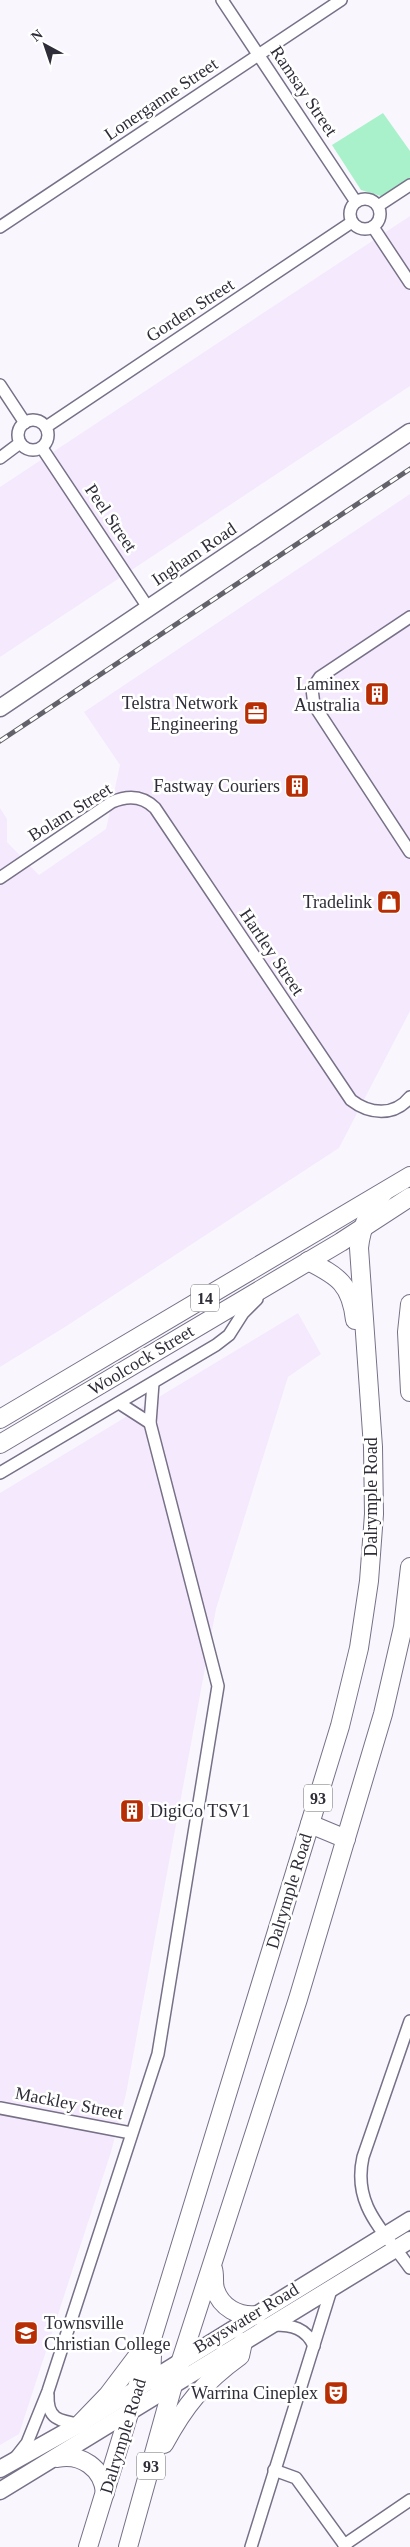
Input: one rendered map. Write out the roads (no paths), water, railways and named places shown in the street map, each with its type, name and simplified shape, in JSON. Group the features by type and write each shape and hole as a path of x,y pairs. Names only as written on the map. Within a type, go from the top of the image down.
{"main road":[{"name":"Ingham Road","path":"0,708 410,420"},
{"name":"Ingham Road","path":"0,696 146,604 410,432"},
{"name":"Woolcock Street","path":"0,1419 410,1176"},
{"path":"384,1192 383,1203 386,1207 403,1202"},
{"name":"Dalrymple Road","path":"88,2547 340,1726 359,1648 369,1581 374,1514 373,1447 369,1410 360,1248 364,1225 376,1201 384,1192"},
{"name":"Woolcock Street","path":"0,1444 308,1261 403,1202"},
{"path":"308,1261 335,1275 351,1300 369,1410"},
{"path":"410,1304 407,1332 410,1392"},
{"name":"Dalrymple Road","path":"128,2547 173,2385 298,1999 383,1714 403,1627 410,1567"},
{"path":"310,1824 346,1839"},
{"name":"Bayswater Road","path":"6,2465 137,2390 410,2220"},
{"name":"Bayswater Road","path":"0,2491 57,2458 243,2342 274,2325 403,2244"},
{"path":"212,2266 216,2290 225,2305 240,2314 257,2315"},
{"path":"156,2329 152,2363 154,2379 163,2387 173,2385"},
{"path":"80,2424 129,2369 156,2329"},
{"path":"150,2471 190,2401 214,2375 240,2356 243,2342"},
{"path":"57,2458 71,2457 88,2462 100,2476 105,2493"}],"street":[{"name":"Ramsay Street","path":"222,0 356,202"},
{"name":"Lonerganne Street","path":"0,227 341,0"},
{"path":"378,206 410,185"},
{"path":"366,199 373,201 378,206 380,218 373,227 366,230 358,228 352,222 352,208 356,202 366,199"},
{"name":"Gorden Street","path":"46,427 352,222"},
{"path":"373,227 410,283"},
{"path":"0,384 25,422"},
{"path":"32,420 40,422 46,427 49,434 47,442 42,448 26,449 20,443 18,436 25,422 32,420"},
{"path":"0,458 20,443"},
{"name":"Peel Street","path":"42,448 146,604"},
{"path":"410,617 320,677 312,690 314,705 410,852"},
{"name":"Bolam Street","path":"0,878 112,802 123,798 135,798"},
{"name":"Hartley Street","path":"135,798 146,801 155,808 351,1100 372,1112 388,1111 398,1107 410,1097"},
{"path":"0,1473 154,1383 230,1335 248,1307 287,1273"},
{"path":"6,2465 27,2443 48,2391 158,2054 218,1686 150,1423 154,1383"},
{"path":"120,1403 150,1423"},
{"path":"410,2023 361,2166 361,2185 365,2204 386,2236 403,2244 410,2268"},
{"name":"Mackley Street","path":"0,2108 131,2133"},
{"path":"251,2547 331,2290"},
{"path":"274,2325 290,2325 300,2329 308,2336 314,2346"},
{"path":"48,2391 47,2406 52,2415 66,2422 80,2424"},
{"path":"274,2470 296,2478 345,2546 410,2500"}],"railway":[{"path":"0,741 410,469"}],"place":[{"name":"Laminex Australia","path":"377,694"},
{"name":"Telstra Network Engineering","path":"256,713"},
{"name":"Fastway Couriers","path":"297,786"},
{"name":"Tradelink","path":"389,902"},
{"name":"DigiCo TSV1","path":"132,1811"},
{"name":"Townsville Christian College","path":"26,2333"},
{"name":"Warrina Cineplex","path":"336,2393"}]}
